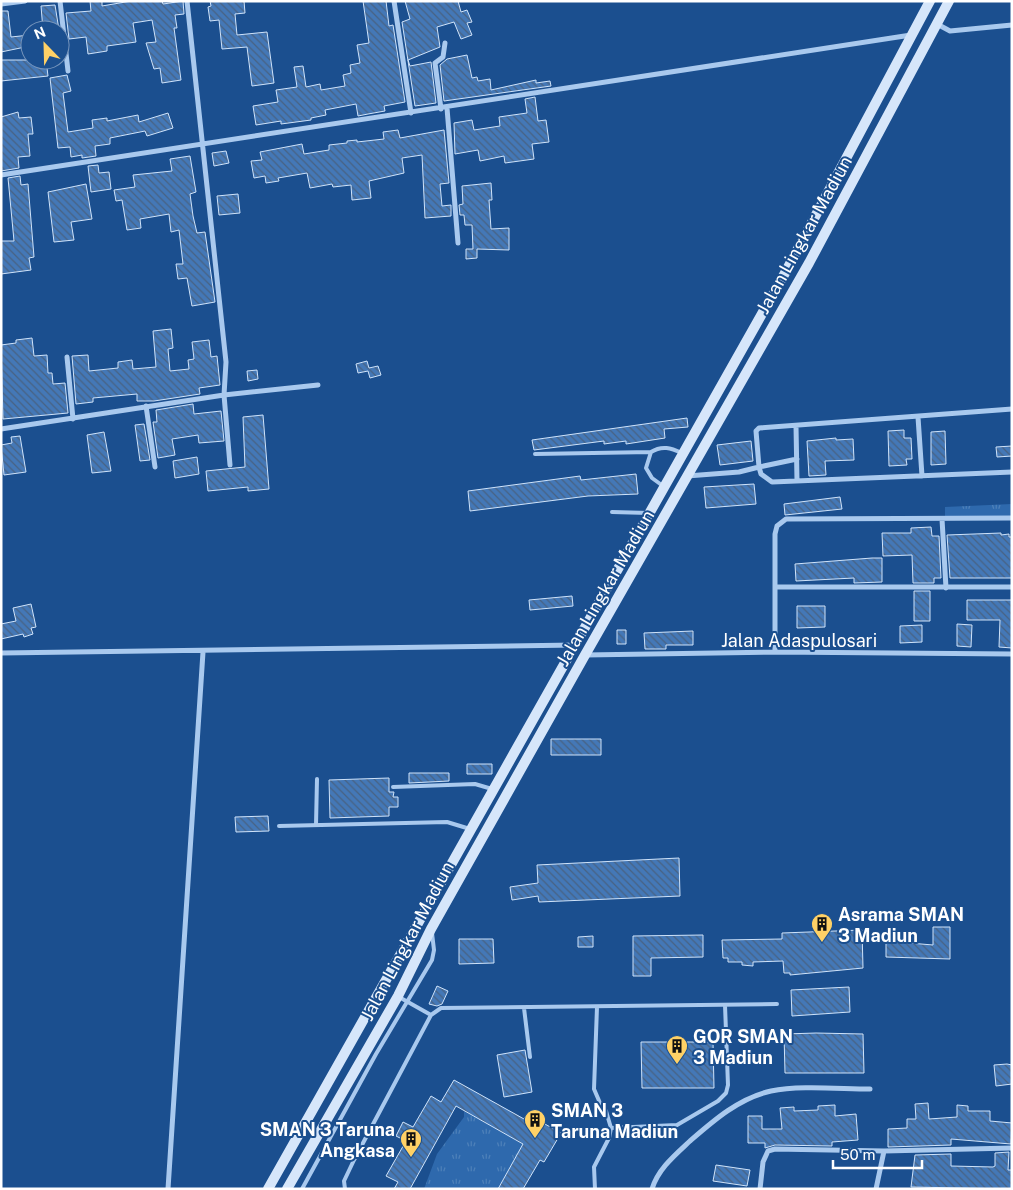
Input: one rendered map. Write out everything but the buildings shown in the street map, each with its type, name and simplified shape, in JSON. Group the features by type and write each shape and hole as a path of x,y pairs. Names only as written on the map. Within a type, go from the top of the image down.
{"main road":[{"name":"Jalan Lingkar Madiun","path":"268,1189 492,789 576,645 815,216 930,1"},
{"name":"Jalan Lingkar Madiun","path":"287,1189 398,996 431,929 831,222 949,1"},
{"path":"815,216 831,222"},
{"path":"327,1085 341,1094"}],"street":[{"path":"1,4 25,1"},
{"path":"60,1 68,71"},
{"path":"186,1 226,362 224,395 230,465"},
{"path":"394,1 411,113"},
{"path":"936,24 950,31 1012,25"},
{"path":"1,175 441,109 912,35"},
{"path":"441,109 435,63 443,57 445,43"},
{"path":"447,108 458,243"},
{"path":"67,357 72,419"},
{"path":"1,429 224,395 318,385"},
{"path":"146,406 155,467"},
{"path":"1012,409 918,418 758,429 759,467 761,474 772,482 1012,472"},
{"path":"918,418 922,476"},
{"path":"796,426 797,481"},
{"path":"687,476 739,472 797,459"},
{"path":"776,652 775,534 777,526 786,519 1012,518"},
{"path":"942,519 946,588"},
{"path":"776,587 1012,587"},
{"path":"1,653 203,652 576,645"},
{"path":"168,1189 203,652"},
{"name":"Jalan Adaspulosari","path":"585,655 776,652 1012,654"},
{"path":"652,1189 663,1168 677,1153 716,1119 753,1097 780,1089 870,1088"},
{"path":"760,1189 762,1162 768,1151 1012,1148"},
{"path":"876,1189 884,1151"}],"lane":[{"path":"535,454 651,452 661,448 669,448 682,453"},
{"path":"651,452 646,468 652,478 663,487"},
{"path":"612,512 649,513"},
{"path":"316,825 317,779"},
{"path":"392,787 475,784 492,789"},
{"path":"279,826 447,822 470,829"},
{"path":"302,1189 432,960 434,950 431,929"},
{"path":"398,996 431,1014"},
{"path":"345,1189 344,1181 354,1160 431,1014 441,1008 777,1004"},
{"path":"611,1128 677,1125 723,1096 728,1085 725,1005"},
{"path":"595,1189 594,1167 610,1138 611,1128 606,1111 600,1103 594,1088 597,1007"},
{"path":"524,1008 530,1057"}],"green space":[{"path":"1012,504 1012,516 945,516 945,507"},
{"path":"464,1111 523,1144 498,1189 424,1189 437,1154 464,1117"}],"place":[{"name":"Asrama SMAN 3 Madiun","path":"822,943"},
{"name":"GOR SMAN 3 Madiun","path":"677,1065"},
{"name":"SMAN 3 Taruna Madiun","path":"535,1139"},
{"name":"SMAN 3 Taruna Angkasa","path":"411,1158"}]}
